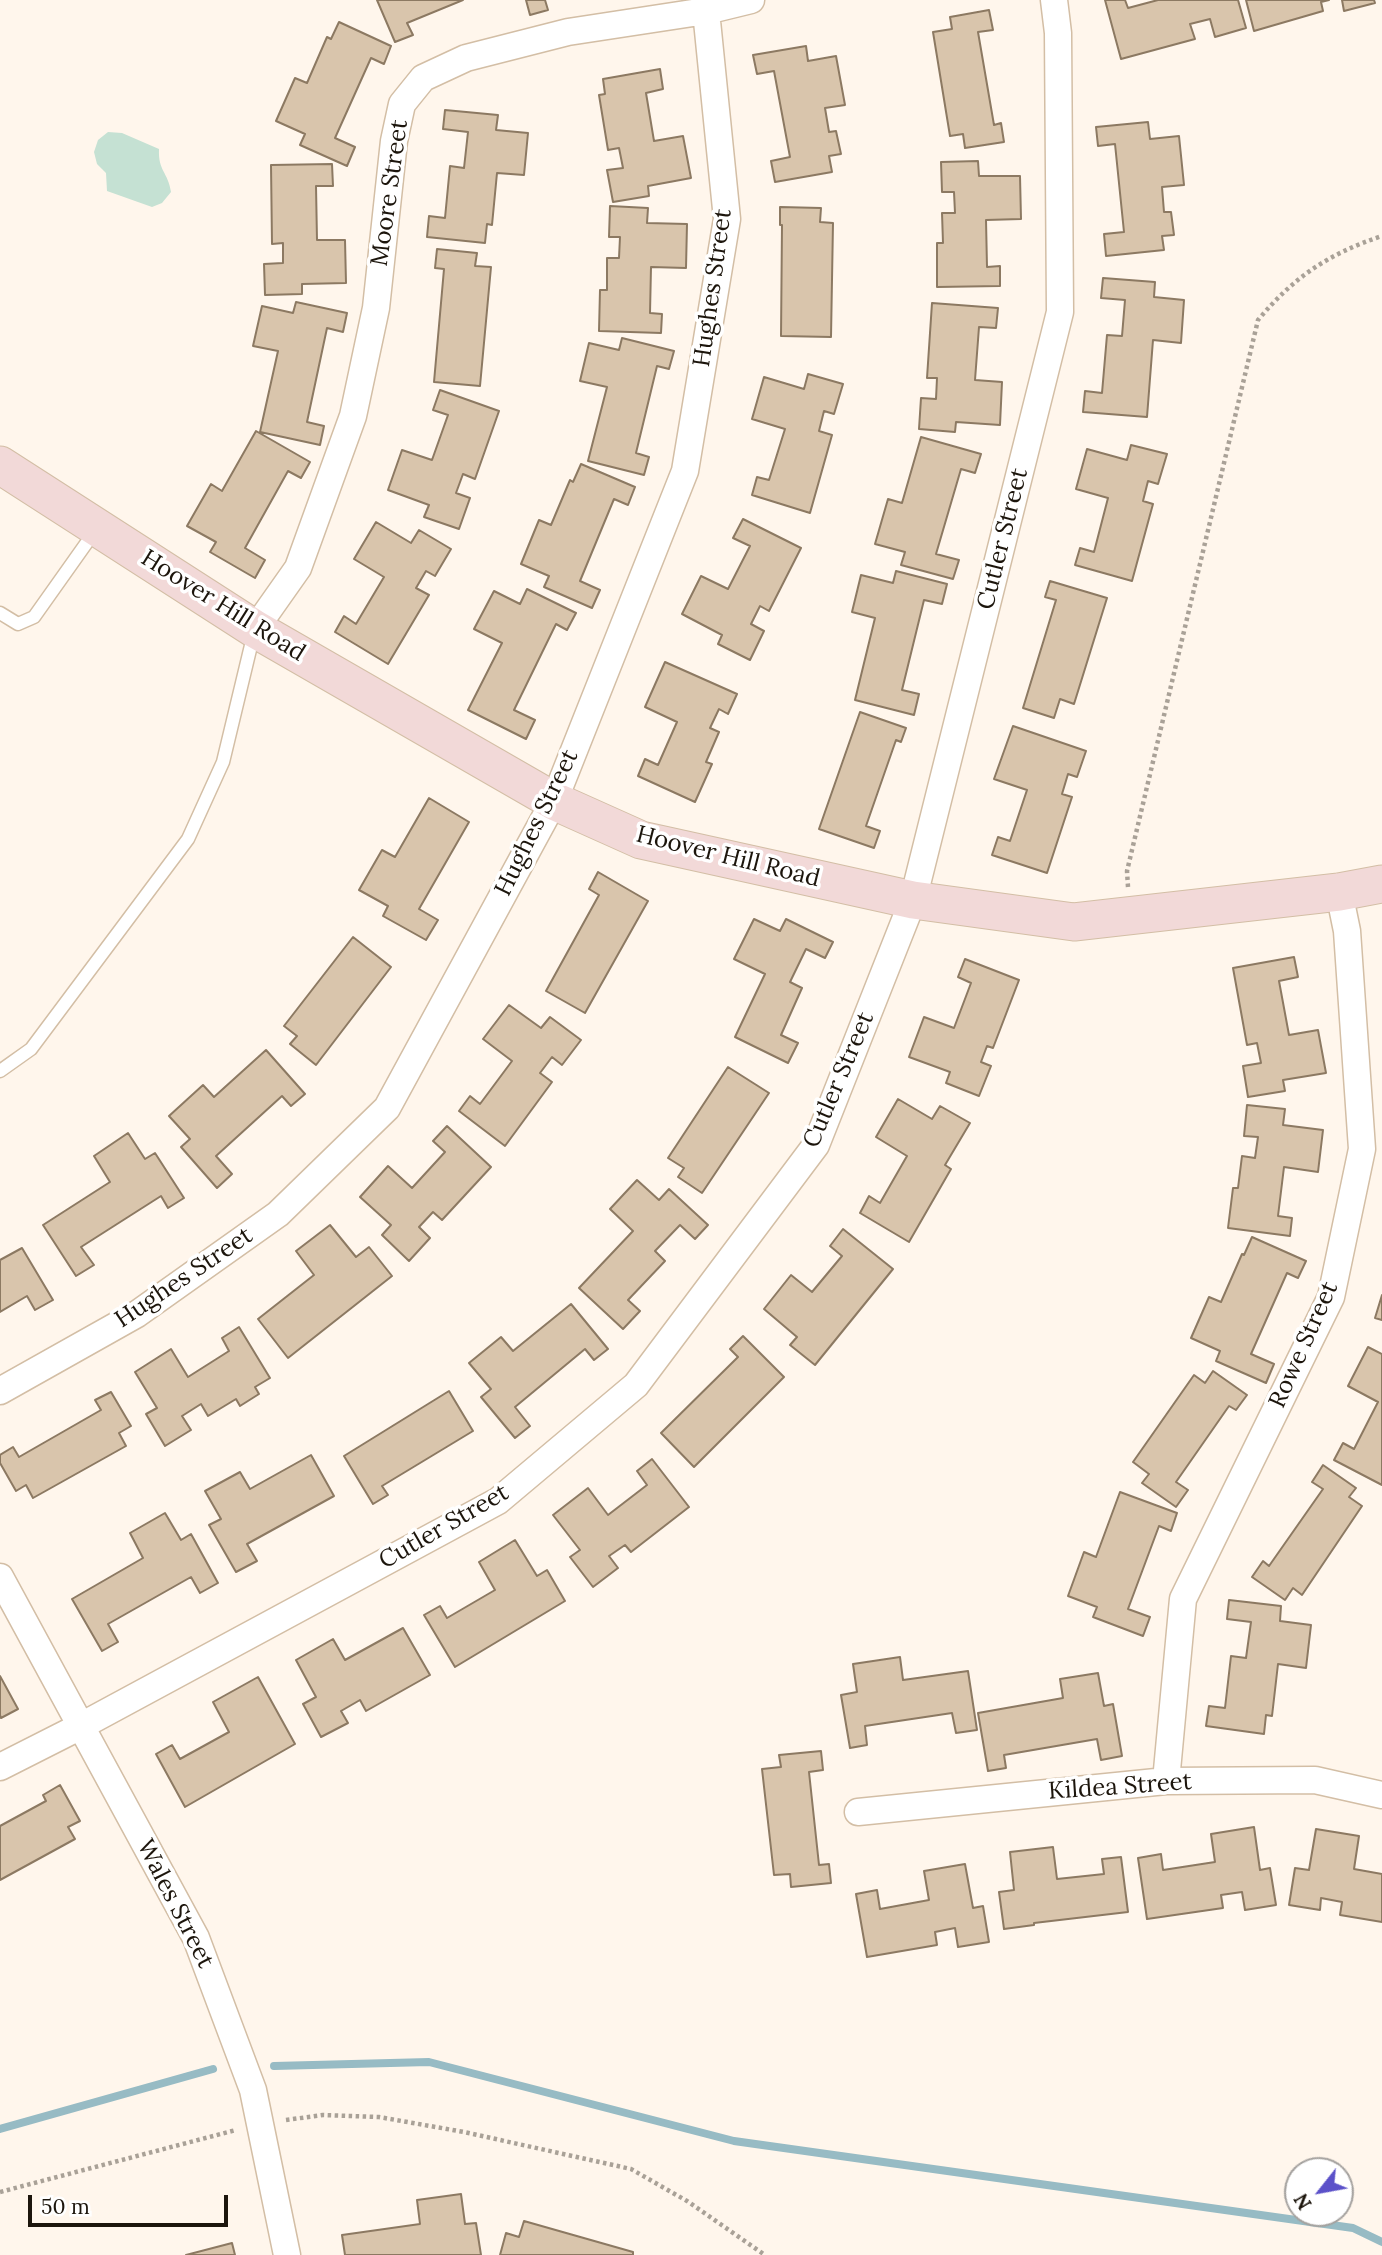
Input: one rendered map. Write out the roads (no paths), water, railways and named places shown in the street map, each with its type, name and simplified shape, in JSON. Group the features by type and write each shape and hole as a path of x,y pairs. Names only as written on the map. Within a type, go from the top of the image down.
{"street":[{"name":"Moore Street","path":"256,629 298,568 353,416 376,308 394,141 402,104 423,78 467,58 568,32 751,0"},
{"name":"Cutler Street","path":"0,1767 498,1501 636,1385 816,1145 913,900 1060,312 1058,33 1054,0"},
{"name":"Hughes Street","path":"0,1391 137,1314 278,1214 387,1108 554,801 685,471 727,219 706,10"},
{"name":"Hoover Hill Road","path":"0,465 256,629 554,801 641,840 913,900 1074,922 1339,892 1382,884"},
{"name":"Rowe Street","path":"1166,1781 1183,1599 1331,1297 1362,1149 1347,931 1339,892"},
{"name":"Wales Street","path":"0,1577 197,1938 253,2090 287,2255"},
{"name":"Kildea Street","path":"858,1812 1166,1781 1315,1780 1382,1795"}],"lane":[{"path":"0,613 18,624 34,617 98,527"},
{"path":"0,1071 31,1049 188,839 223,762 256,629"}],"waterway":[{"path":"274,2066 429,2062 734,2141 1353,2228 1382,2242"},
{"path":"0,2129 213,2069"}]}
